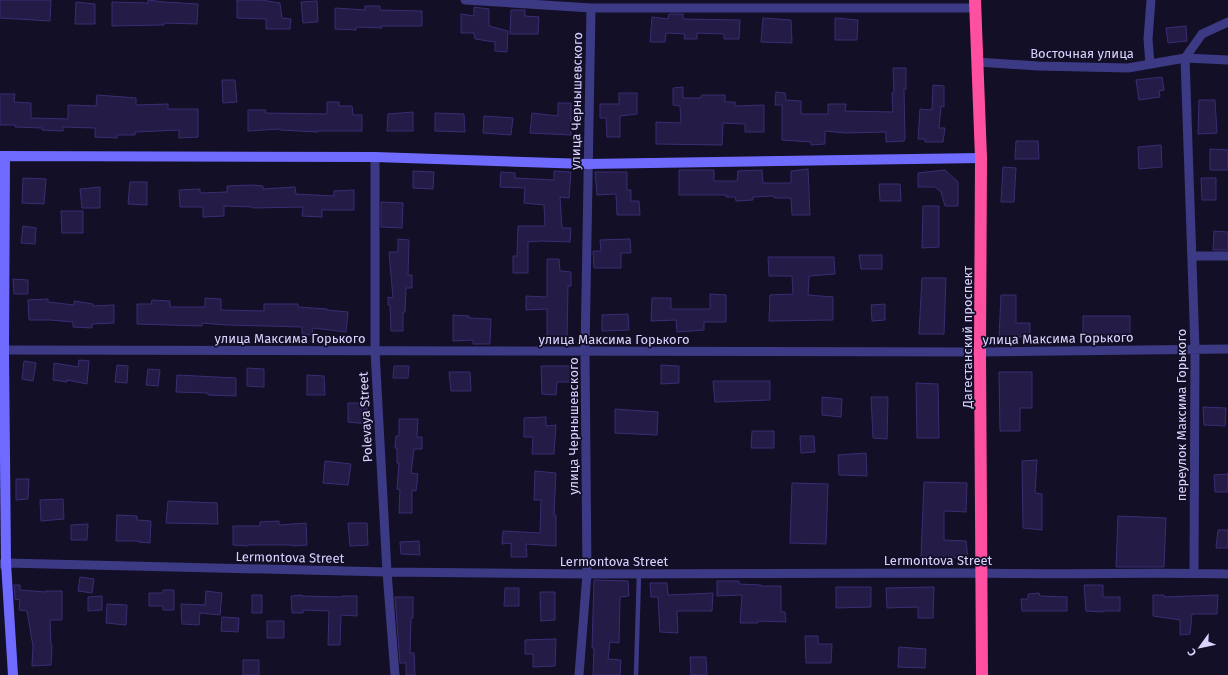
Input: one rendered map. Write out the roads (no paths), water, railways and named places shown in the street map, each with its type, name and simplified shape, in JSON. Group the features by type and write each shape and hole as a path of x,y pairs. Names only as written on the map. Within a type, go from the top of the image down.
{"highway":[{"name":"Дагестанский проспект","path":"975,4 981,158 980,352 982,675"}],"street":[{"path":"465,0 591,8 790,4 975,4"},
{"path":"1150,64 1148,39 1151,0"},
{"name":"улица Чернышевского","path":"579,675 587,574 585,352 591,8"},
{"path":"1185,58 1202,34 1228,22"},
{"name":"Восточная улица","path":"977,62 1038,66 1128,68 1185,58 1228,60"},
{"name":"переулок Максима Горького","path":"1185,58 1195,349 1194,573"},
{"path":"13,675 3,564 3,156 374,157 588,164 981,158"},
{"name":"Polevaya Street","path":"374,157 375,351 387,572 395,675"},
{"path":"1192,256 1228,256"},
{"name":"улица Максима Горького","path":"2,350 980,352 1228,349"},
{"name":"Lermontova Street","path":"3,564 387,572 587,574 1228,574"}],"lane":[{"path":"636,675 639,574"}]}
